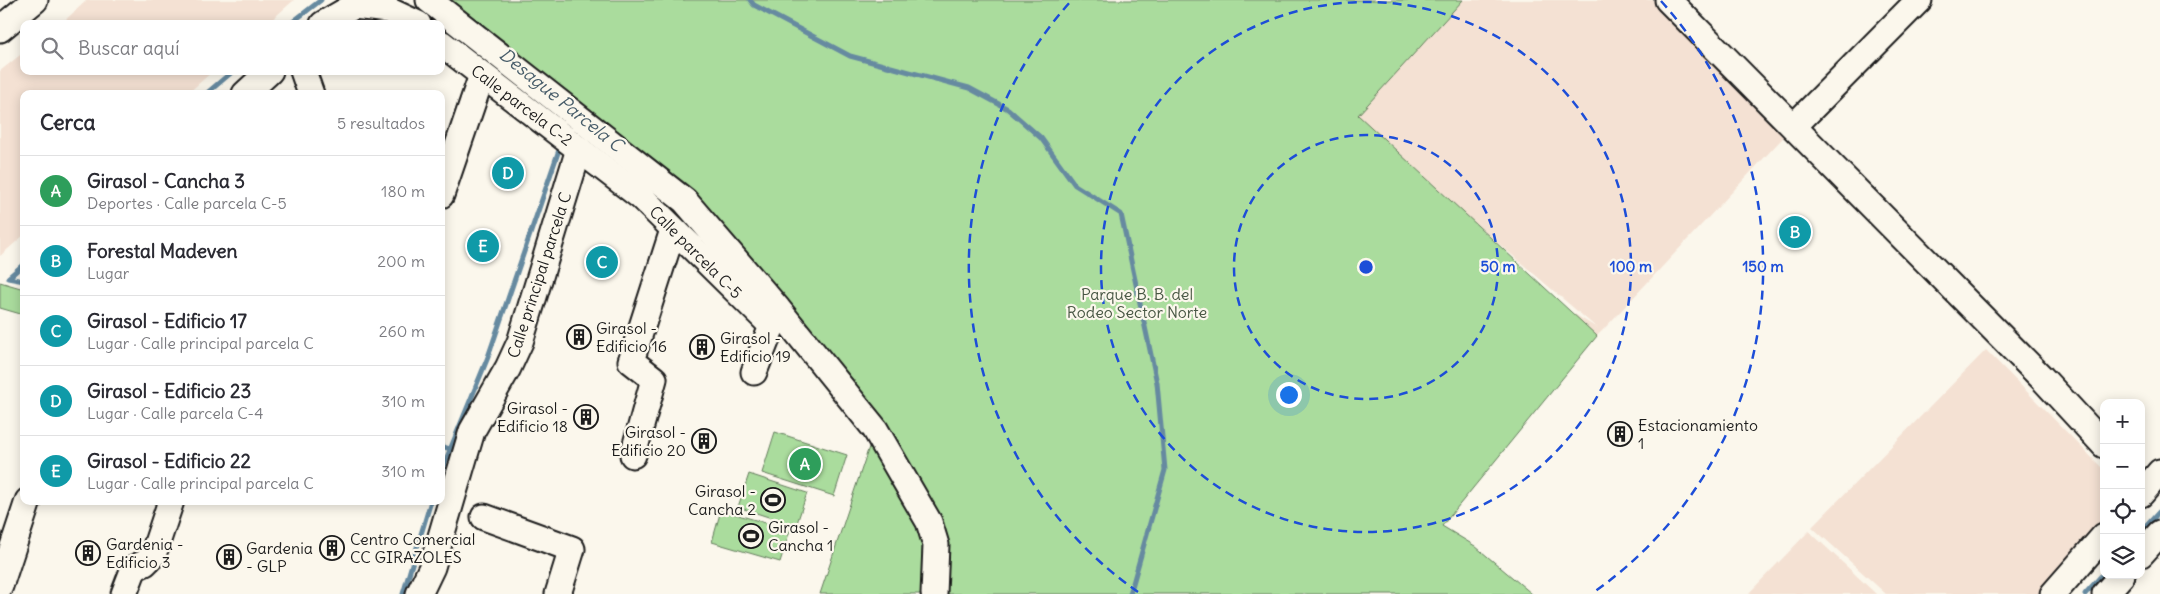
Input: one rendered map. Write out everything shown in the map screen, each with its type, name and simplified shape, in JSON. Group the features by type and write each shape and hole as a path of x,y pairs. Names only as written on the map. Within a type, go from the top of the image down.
{"street":[{"path":"0,29 35,0"},
{"path":"429,0 685,201 778,309 875,429 929,522 936,545 934,594"},
{"path":"1668,0 2042,378 2103,444"},
{"path":"1794,126 1919,0"},
{"path":"330,20 354,6 388,10 409,20"},
{"name":"Calle parcela C-2","path":"445,46 579,149"},
{"path":"249,90 266,75"},
{"path":"304,75 309,90"},
{"path":"445,183 482,75"},
{"name":"Calle parcela C-5","path":"579,149 641,197 772,326 754,372"},
{"name":"Calle principal parcela C","path":"419,594 432,567 472,431 508,368 520,342 579,149"},
{"path":"633,455 654,379 632,361 673,230"},
{"path":"0,586 27,505"},
{"path":"124,594 134,568 145,564 153,555 170,505"},
{"path":"484,517 572,549 558,594"},
{"path":"2145,550 2160,533"},
{"path":"2052,594 2100,540"},
{"path":"2105,594 2118,579"}],"shaded area":[{"path":"87,0 294,0 272,20 65,20"},
{"path":"1063,0 1663,0 1794,126 1602,331 1468,460","holes":["1477,225 1597,328 1563,307"]},
{"path":"20,55 20,75 208,75 192,90 20,90 20,238 0,256 0,71"},
{"path":"1986,350 2100,466 2100,525 2040,594 1886,594 1812,527"},
{"path":"1809,531 1876,594 1748,594"}],"green space":[{"name":"Parque B. B. del Rodeo Sector Norte","path":"429,0 1463,0 1358,115 1597,336 1442,526 1475,546 1532,594 820,594 875,429 671,198"},
{"path":"0,282 20,288 20,314 0,308"},
{"path":"775,432 847,455 834,496 762,473"},
{"name":"Girasol - Cancha 2","path":"749,474 807,493 796,526 738,507"},
{"name":"Girasol - Cancha 1","path":"721,510 790,530 780,562 712,542"}],"waterway":[{"path":"295,20 321,0"},
{"path":"750,0 754,5 850,56 969,88 1008,109 1041,138 1075,185 1121,214 1157,383 1165,470 1130,594"},
{"path":"211,90 228,75"},
{"name":"Desague Parcela C","path":"530,95 547,109"},
{"path":"445,462 488,357 561,144"},
{"path":"20,268 8,278 20,280"},
{"path":"445,447 450,449"},
{"path":"403,594 430,505"},
{"path":"2145,528 2160,511"},
{"path":"2085,594 2100,577"}],"place":[{"name":"Girasol - Edificio 23","path":"508,173"},
{"name":"Forestal Madeven","path":"1795,232"},
{"name":"Girasol - Edificio 22","path":"483,246"},
{"name":"Girasol - Edificio 17","path":"602,262"},
{"name":"Girasol - Edificio 16","path":"579,337"},
{"name":"Girasol - Edificio 19","path":"702,347"},
{"name":"Girasol - Edificio 18","path":"586,417"},
{"name":"Estacionamiento 1","path":"1620,434"},
{"name":"Girasol - Edificio 20","path":"704,441"},
{"name":"Girasol - Cancha 3","path":"805,464"},
{"name":"Girasol - Cancha 2","path":"773,500"},
{"name":"Girasol - Cancha 1","path":"751,536"},
{"name":"Centro Comercial CC GIRAZOLES","path":"332,548"},
{"name":"Gardenia - Edificio 3","path":"88,553"},
{"name":"Gardenia - GLP","path":"229,557"}]}
